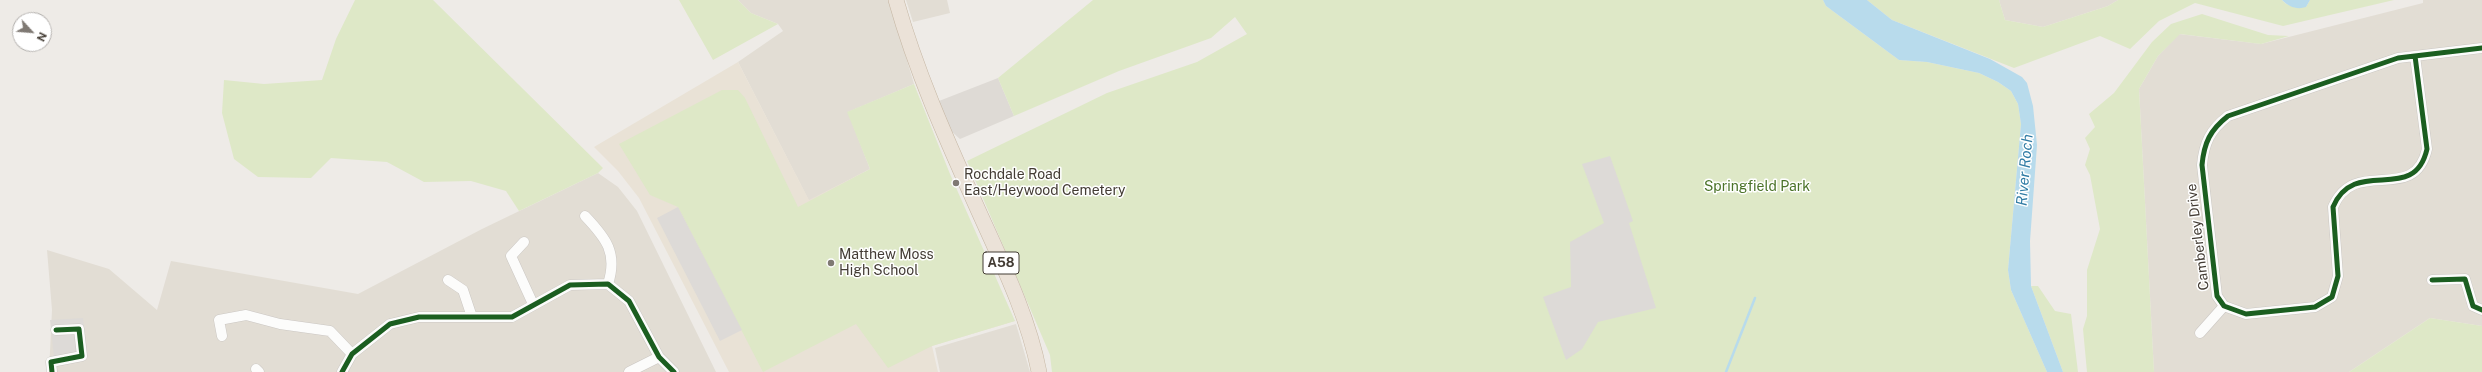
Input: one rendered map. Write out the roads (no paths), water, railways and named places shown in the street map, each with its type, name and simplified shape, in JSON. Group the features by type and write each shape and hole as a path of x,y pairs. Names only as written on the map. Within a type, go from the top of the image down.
{"highway":[{"name":"A58","path":"896,0 924,86 1006,274 1025,322 1039,372"}],"street":[{"name":"Camberley Drive","path":"2415,56 2427,149 2425,159 2413,174 2405,177 2355,183 2337,198 2333,207 2338,276 2332,297 2315,307 2246,314 2224,306 2218,296 2202,165 2204,148 2208,135 2228,116 2398,58 2482,48"},
{"path":"585,216 598,230 613,255 612,271 608,284"},
{"path":"524,242 511,256 533,304"},
{"path":"2432,280 2465,279 2473,306 2482,310"},
{"path":"448,280 463,290 472,317"},
{"path":"342,372 352,354 390,324 419,317 512,317 533,304 570,285 608,284 629,301 659,357 674,372"},
{"path":"2199,333 2224,306"},
{"path":"222,336 219,320 246,315 280,324 330,331 352,354"},
{"path":"52,372 51,362 82,356 79,329 56,330"},
{"path":"629,372 659,357"}],"water":[{"name":"River Roch","path":"1823,0 1867,0 1892,20 1990,59 2022,77 2027,83 2033,106 2037,145 2030,241 2031,286 2063,372 2047,372 2011,290 2008,270 2021,124 2018,104 2011,91 1998,82 1979,73 1927,62 1899,60 1826,6"},
{"path":"2282,0 2310,0 2306,7 2296,8 2290,6"}],"waterway":[{"path":"1726,372 1755,298"}],"place":[{"name":"Rochdale Road East/Heywood Cemetery","path":"956,183"},
{"name":"Matthew Moss High School","path":"831,263"}],"park label":[{"name":"Springfield Park","path":"1757,187"}]}
